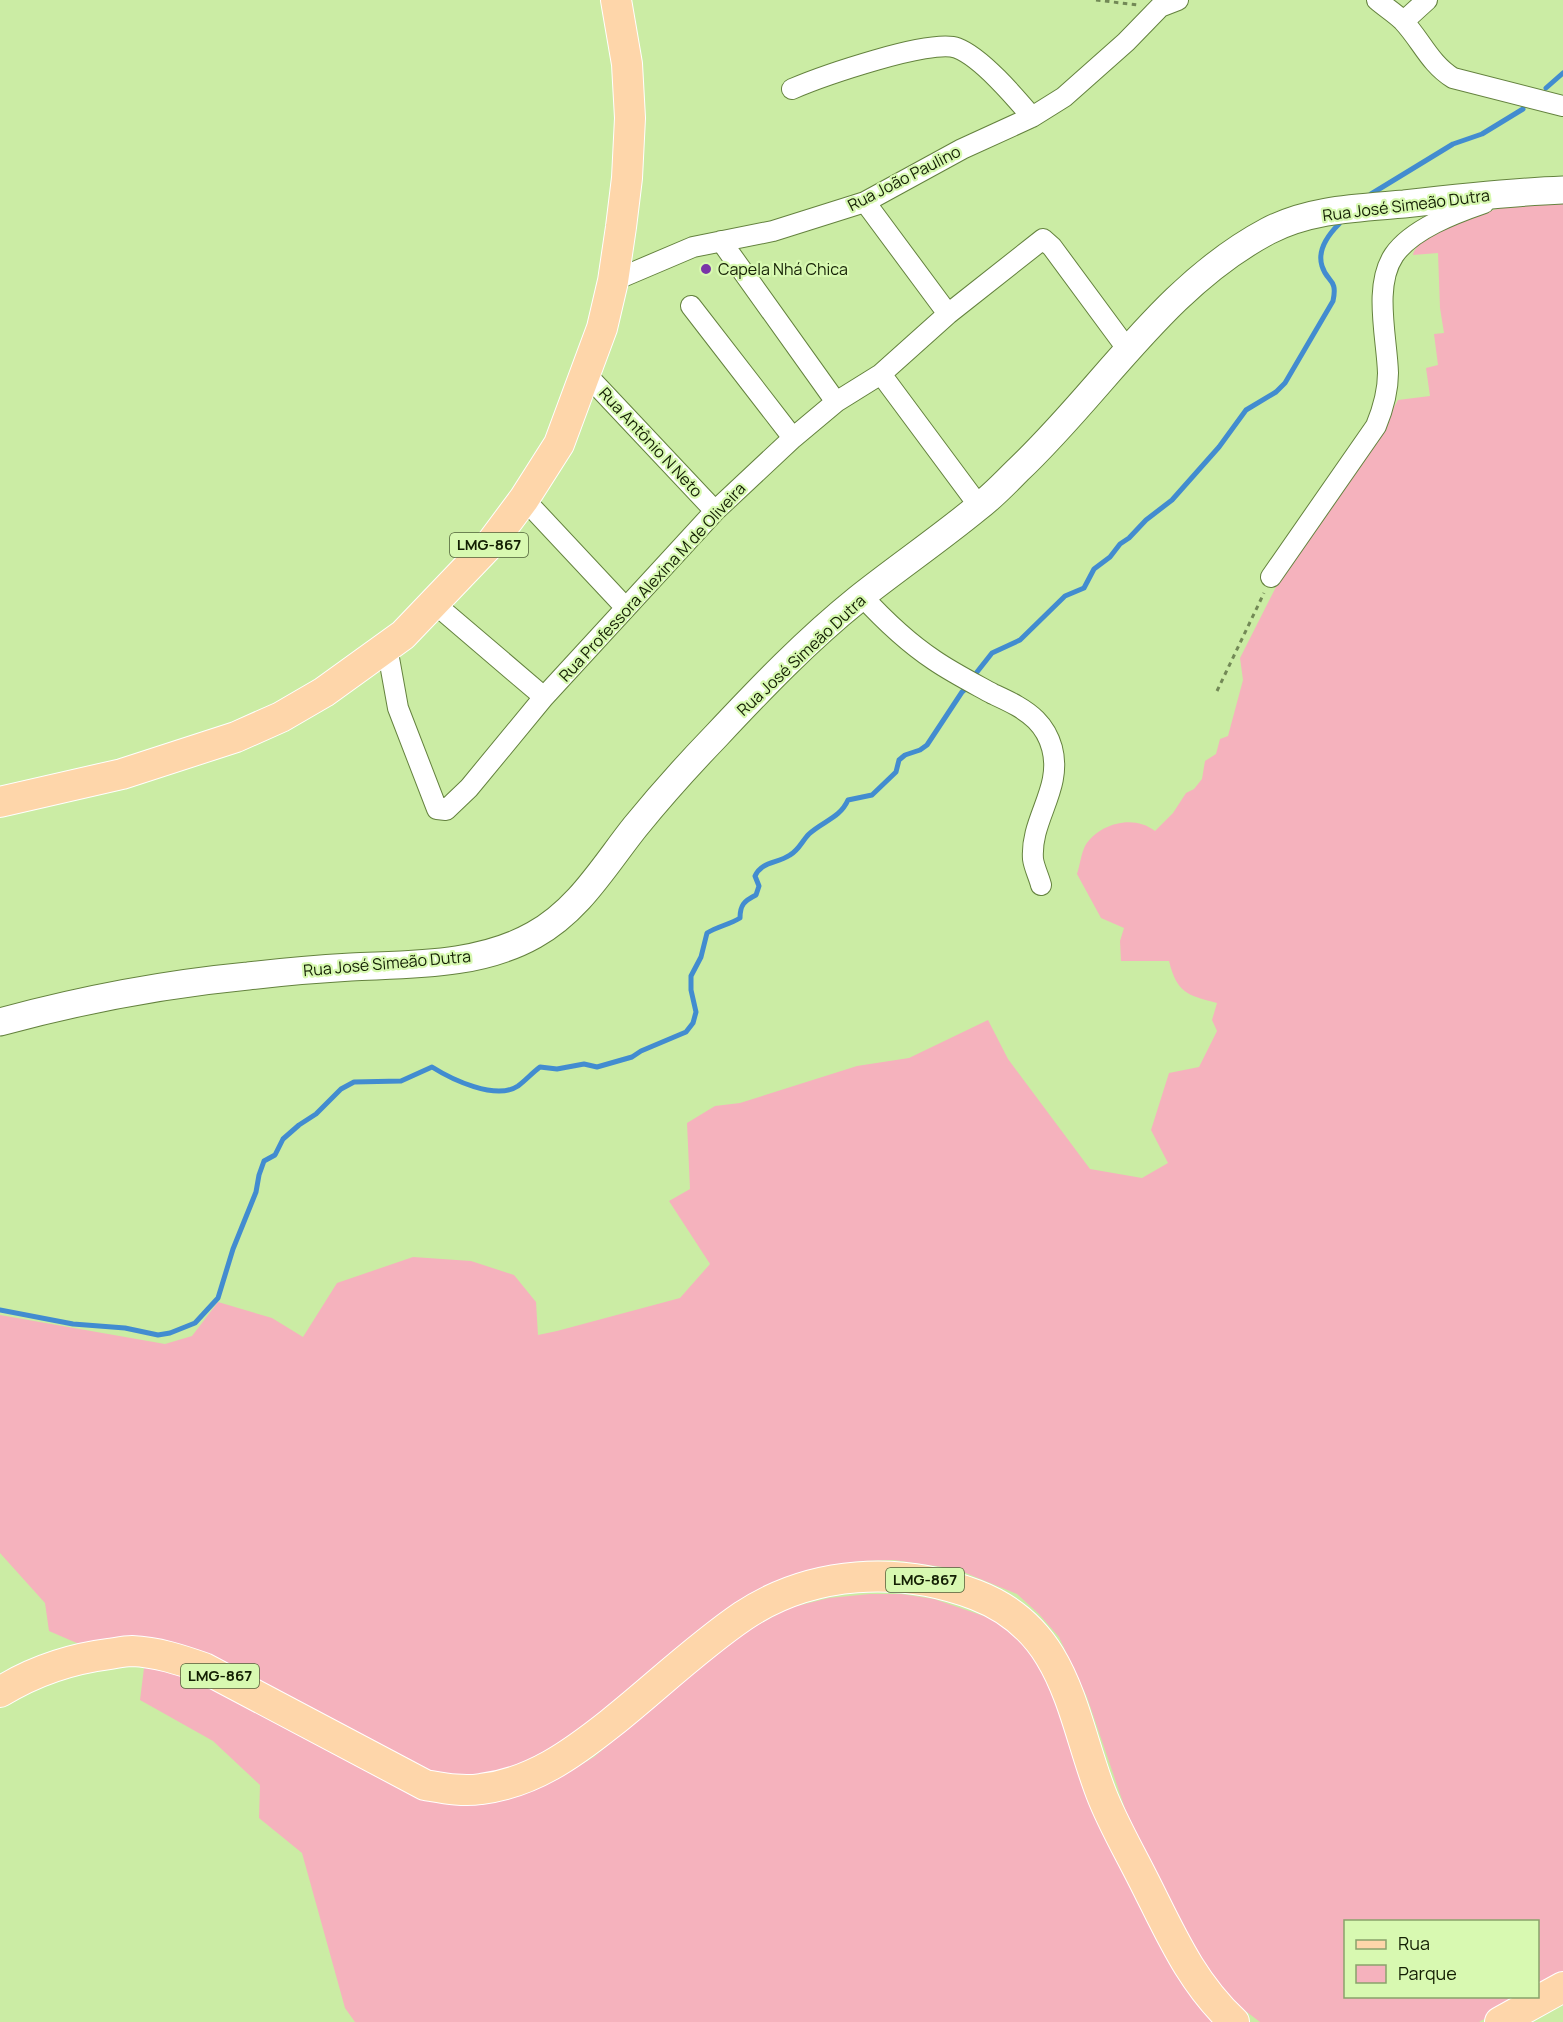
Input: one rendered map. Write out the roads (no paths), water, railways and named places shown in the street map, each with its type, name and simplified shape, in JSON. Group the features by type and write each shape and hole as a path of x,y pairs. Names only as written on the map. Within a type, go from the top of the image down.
{"main road":[{"name":"LMG-867","path":"0,802 122,774 236,737 281,717 324,692 403,635 492,542 524,499 559,444 603,328 613,281 626,188 630,118 627,64 616,0"},
{"name":"Rua José Simeão Dutra","path":"0,1022 54,1007 130,992 242,976 435,962 478,956 511,947 538,933 561,917 580,899 633,829 715,737 791,659 862,596 979,507 1025,464 1172,304 1213,268 1269,231 1297,219 1337,210 1518,192 1563,190"},
{"name":"LMG-867","path":"0,1692 22,1678 55,1664 94,1656 131,1651 175,1658 204,1668 425,1785 450,1790 480,1790 509,1784 539,1773 577,1750 716,1636 744,1615 774,1598 805,1586 839,1579 871,1576 907,1577 945,1584 1001,1606 1026,1625 1046,1650 1063,1677 1073,1702 1101,1793 1180,1953 1197,1982 1234,2022"},
{"path":"1500,2022 1563,1988"}],"street":[{"path":"1377,0 1404,21 1433,62 1453,78 1563,106"},
{"path":"1404,21 1427,0"},
{"name":"Rua João Paulino","path":"613,281 693,247 773,231 865,202 962,149 1032,117 1064,97 1169,3"},
{"path":"792,89 843,70 914,50 955,46 981,63 1032,117"},
{"path":"1271,577 1376,426 1383,409 1388,374 1382,294 1393,255 1424,230 1456,213 1518,192"},
{"path":"865,202 948,314"},
{"name":"Rua Professora Alexina M de Oliveira","path":"387,647 398,708 437,809 446,810 469,788 544,697 715,511 793,438 836,402 881,374 948,314 1043,239 1052,247 1128,350"},
{"path":"721,242 836,402"},
{"path":"691,306 793,438"},
{"name":"Rua Antônio N Neto","path":"586,374 715,511"},
{"path":"881,374 979,507"},
{"path":"524,499 626,608"},
{"path":"862,596 888,624 932,659 959,676 1019,707 1036,719 1046,732 1052,748 1054,765 1053,784 1034,842 1034,859 1041,885"},
{"path":"435,604 544,697"}],"waterway":[{"path":"1546,88 1563,73"},
{"path":"1371,194 1453,144 1482,134 1523,109"},
{"path":"977,672 992,653 1020,640 1065,596 1084,588 1094,569 1110,557 1120,544 1146,520 1172,500 1219,447 1246,410 1276,392 1285,383 1333,301 1333,284 1324,271 1321,254 1327,238 1339,224"},
{"path":"0,1310 73,1324 125,1328 158,1335 195,1323 218,1298 233,1249 256,1192 264,1161 275,1155 283,1139 316,1114 341,1089 354,1082 401,1081 432,1067 474,1087 486,1090 509,1090 518,1086 540,1067 557,1069 584,1064 597,1067 632,1057 686,1032 693,1023 696,1012 691,990 691,976 701,957 707,933 740,918 744,904 756,895 759,886 755,876 758,871 793,853 809,834 836,815 848,800 872,795 896,772 899,760 927,745 962,692 968,687"}],"place":[{"name":"Capela Nhá Chica","path":"706,269"}]}
